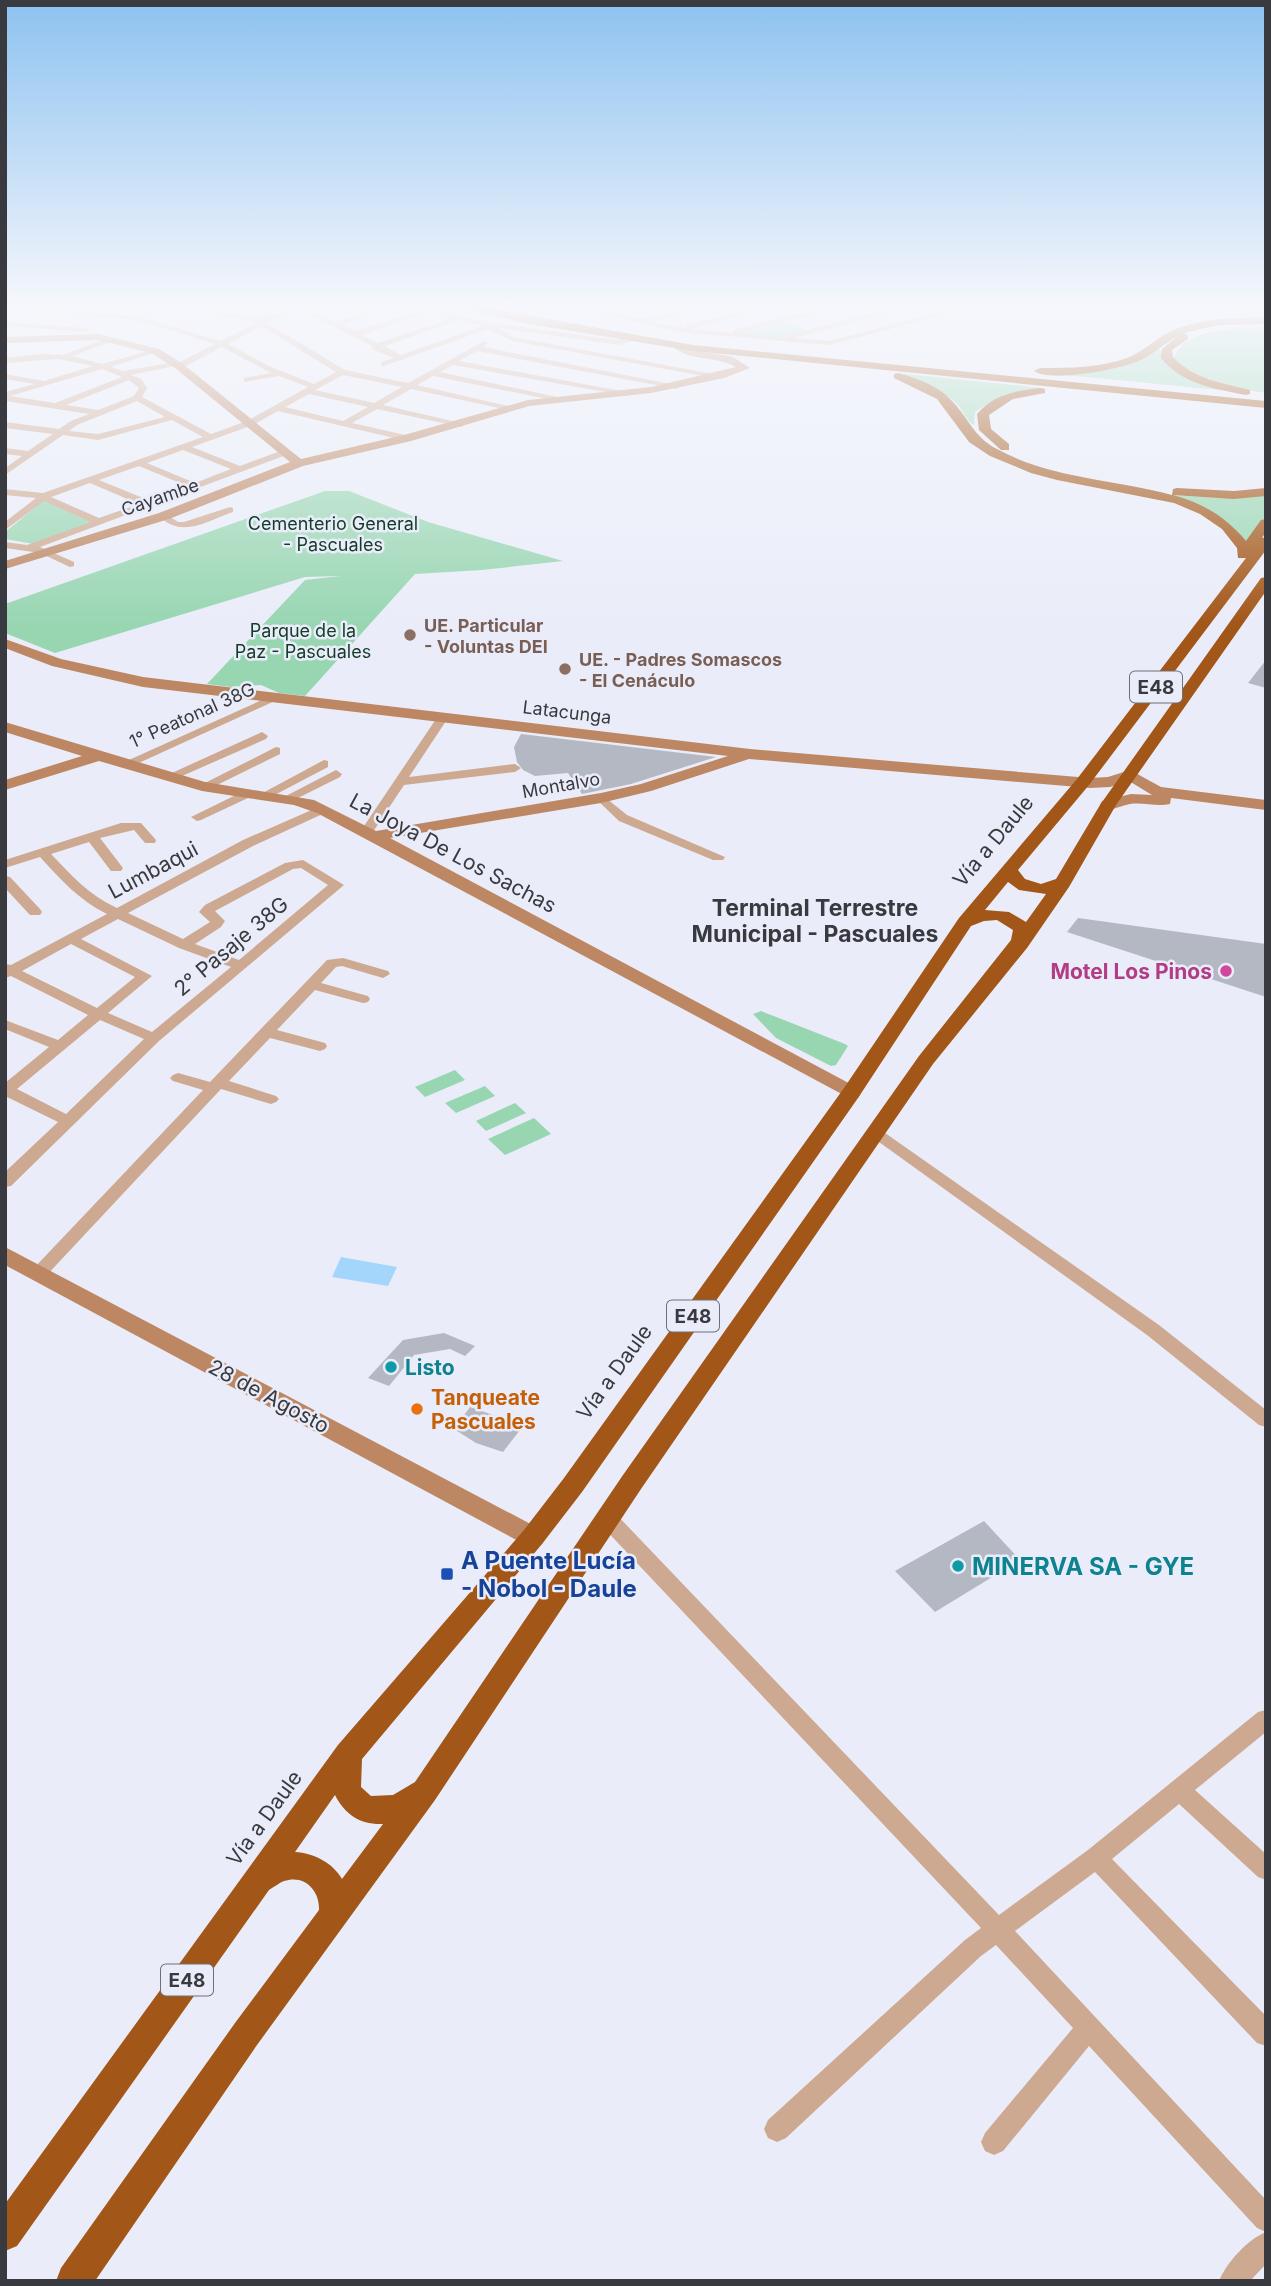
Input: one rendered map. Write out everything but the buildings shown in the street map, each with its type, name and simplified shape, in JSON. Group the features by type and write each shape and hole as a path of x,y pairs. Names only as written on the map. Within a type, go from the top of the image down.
{"highway":[{"path":"954,413 972,437 990,451 1008,459 1069,480 1155,495 1196,506 1224,523 1244,548 1229,591"},
{"path":"984,413 982,422 993,439 1028,459 1068,472 1179,492 1234,495 1266,492"},
{"path":"1242,555 1266,523"},
{"name":"Vía a Daule","path":"5,2234 348,1754 533,1537 642,1391 851,1093 965,922 1083,782 1266,541"},
{"name":"E48","path":"74,2281 246,2034 425,1791 608,1519 878,1133 926,1060 1020,944 1063,883 1108,805 1266,581"},
{"path":"1011,867 1011,876 1027,887 1044,889 1063,883"},
{"path":"965,922 980,915 1006,916 1022,929 1020,944"},
{"path":"348,1754 344,1773 348,1796 369,1811 388,1813 402,1808 425,1791"},
{"path":"258,1880 273,1870 290,1866 307,1867 321,1874 330,1886 335,1901 332,1917 323,1933"}],"street":[{"path":"5,472 94,413"},
{"path":"166,413 210,437"},
{"path":"237,413 299,463"},
{"path":"5,527 43,497 250,423 268,413"},
{"path":"296,413 407,438"},
{"path":"344,424 363,413"},
{"path":"407,413 461,424"},
{"name":"Cayambe","path":"5,565 164,516 299,463 461,424 492,413"},
{"path":"5,425 98,436 174,417"},
{"path":"183,446 239,469"},
{"path":"5,451 30,454"},
{"path":"29,548 286,452"},
{"path":"138,462 195,486"},
{"path":"5,463 16,464"},
{"path":"89,479 148,504"},
{"path":"5,492 54,500 99,522"},
{"path":"164,516 176,525 185,525 230,510"},
{"path":"5,545 47,551 70,564"},
{"name":"Latacunga","path":"5,643 57,663 98,674 442,718 750,754 1083,782 1110,782 1130,775"},
{"name":"1° Peatonal 38G","path":"126,764 273,698"},
{"path":"370,834 397,782 442,718"},
{"name":"La Joya De Los Sachas","path":"5,727 203,787 244,795 288,799 323,809 851,1093"},
{"path":"169,777 262,736"},
{"path":"203,787 276,751"},
{"name":"Montalvo","path":"370,834 601,798 645,788 750,754"},
{"path":"5,785 100,756"},
{"path":"263,796 324,764"},
{"path":"397,782 515,768"},
{"path":"288,799 336,774"},
{"path":"1130,775 1157,791 1266,805"},
{"path":"197,817 244,795"},
{"path":"601,798 623,818 718,857"},
{"path":"1108,805 1144,798 1266,814"},
{"name":"Lumbaqui","path":"7,971 248,843 323,809"},
{"path":"5,864 131,825 141,829 150,840"},
{"path":"92,837 116,868"},
{"path":"43,852 66,878 95,903 184,945 239,965"},
{"name":"2° Pasaje 38G","path":"5,1182 154,1038 337,885 303,864 290,866 210,908 206,912 218,921 216,924 184,945"},
{"path":"5,880 34,912"},
{"path":"68,1121 6,1090 145,976 71,939"},
{"path":"39,1273 214,1085 335,962 383,974"},
{"path":"7,971 154,1038"},
{"path":"311,984 363,999"},
{"path":"5,1024 58,1045"},
{"path":"266,1032 320,1046"},
{"path":"178,1078 271,1099"},
{"path":"878,1133 1153,1330 1266,1420"},
{"name":"28 de Agosto","path":"5,1255 533,1537"},
{"path":"608,1519 999,1931 1266,2219"},
{"path":"777,2129 973,1948 1096,1858 1266,1719"},
{"path":"1179,1790 1266,1869"},
{"path":"1096,1858 1266,2034"},
{"path":"994,2142 1088,2029"},
{"path":"1231,2281 1266,2245"}],"green space":[{"path":"963,413 975,413 974,425"},
{"name":"Cementerio General - Pascuales","path":"325,491 349,491 428,522 563,561 415,574 305,696 279,693 261,685 230,687 207,684 305,580 340,576 305,577 55,653 5,633 5,604"},
{"path":"1171,495 1230,498 1266,495 1266,517 1246,546 1222,520"},
{"path":"44,500 95,522 34,544 5,539 5,532"},
{"path":"761,1011 848,1046 836,1065 831,1066 776,1038 753,1014"},
{"path":"455,1070 465,1080 425,1097 415,1087"},
{"path":"485,1086 495,1096 456,1113 445,1103"},
{"path":"515,1103 526,1113 486,1131 476,1121"},
{"path":"534,1118 551,1134 505,1155 488,1139"}],"water":[{"path":"341,1257 397,1267 388,1286 332,1277"}],"place":[{"name":"UE. Particular - Voluntas DEI","path":"410,635"},
{"name":"UE. - Padres Somascos - El Cenáculo","path":"565,669"},
{"name":"Motel Los Pinos","path":"1226,971"},
{"name":"Listo","path":"391,1367"},
{"name":"Tanqueate Pascuales","path":"417,1409"},
{"name":"MINERVA SA - GYE","path":"958,1566"},
{"name":"A Puente Lucía - Nobol - Daule","path":"447,1574"}],"district":[{"name":"Terminal Terrestre Municipal - Pascuales","path":"815,921"}],"park label":[{"name":"Parque de la Paz - Pascuales","path":"303,640"}]}
